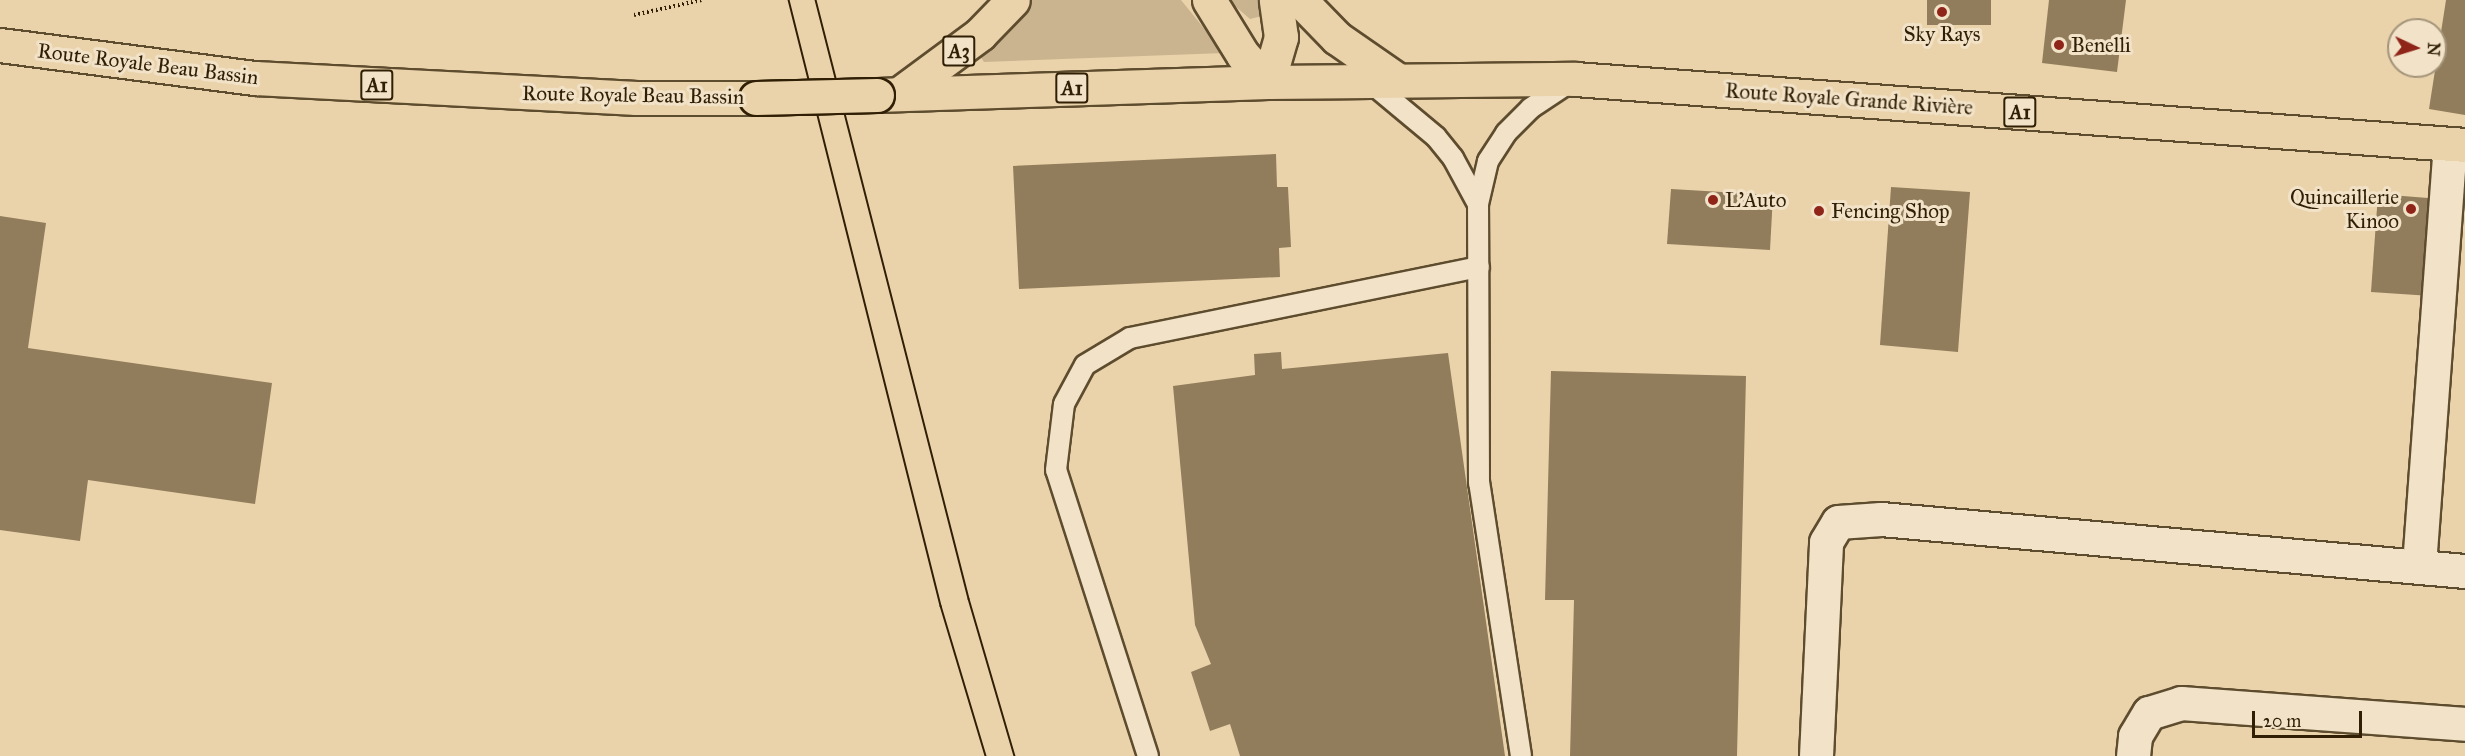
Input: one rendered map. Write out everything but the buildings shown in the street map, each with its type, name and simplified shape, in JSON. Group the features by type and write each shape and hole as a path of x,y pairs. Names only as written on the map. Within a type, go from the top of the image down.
{"main road":[{"name":"A3","path":"888,94 980,34 1012,0"},
{"path":"1209,0 1243,55 1268,82"},
{"path":"1268,82 1281,37 1281,13 1276,0"},
{"path":"1300,0 1382,79"},
{"name":"Route Royale Beau Bassin","path":"0,45 255,78 636,98 756,98 1268,82"},
{"name":"Route Royale Grande Rivière","path":"1268,82 1382,79 1575,79 2457,144"}],"street":[{"path":"2419,565 2457,144"},
{"path":"1816,756 1826,542 1838,522 1881,519 2419,565 2465,571"},
{"path":"2133,756 2135,736 2149,713 2181,703 2465,724"}],"lane":[{"path":"1382,79 1453,158 1478,204"},
{"path":"1521,756 1479,483 1478,204 1488,162 1506,133 1531,108 1575,79"},
{"path":"1149,756 1056,470 1064,404 1084,365 1130,338 1479,267"}],"path":[{"path":"634,15 700,0"}],"shaded area":[{"path":"1025,0 1181,0 1224,53 984,62 978,53"},
{"path":"1228,0 1263,0 1262,16 1250,19"}],"tram line":[{"path":"789,0 941,606 986,756"},
{"path":"816,0 969,599 1015,756"}],"place":[{"name":"Sky Rays","path":"1942,12"},
{"name":"Benelli","path":"2059,45"},
{"name":"L'Auto","path":"1713,200"},
{"name":"Quincaillerie Kinoo","path":"2411,209"},
{"name":"Fencing Shop","path":"1819,211"}]}
